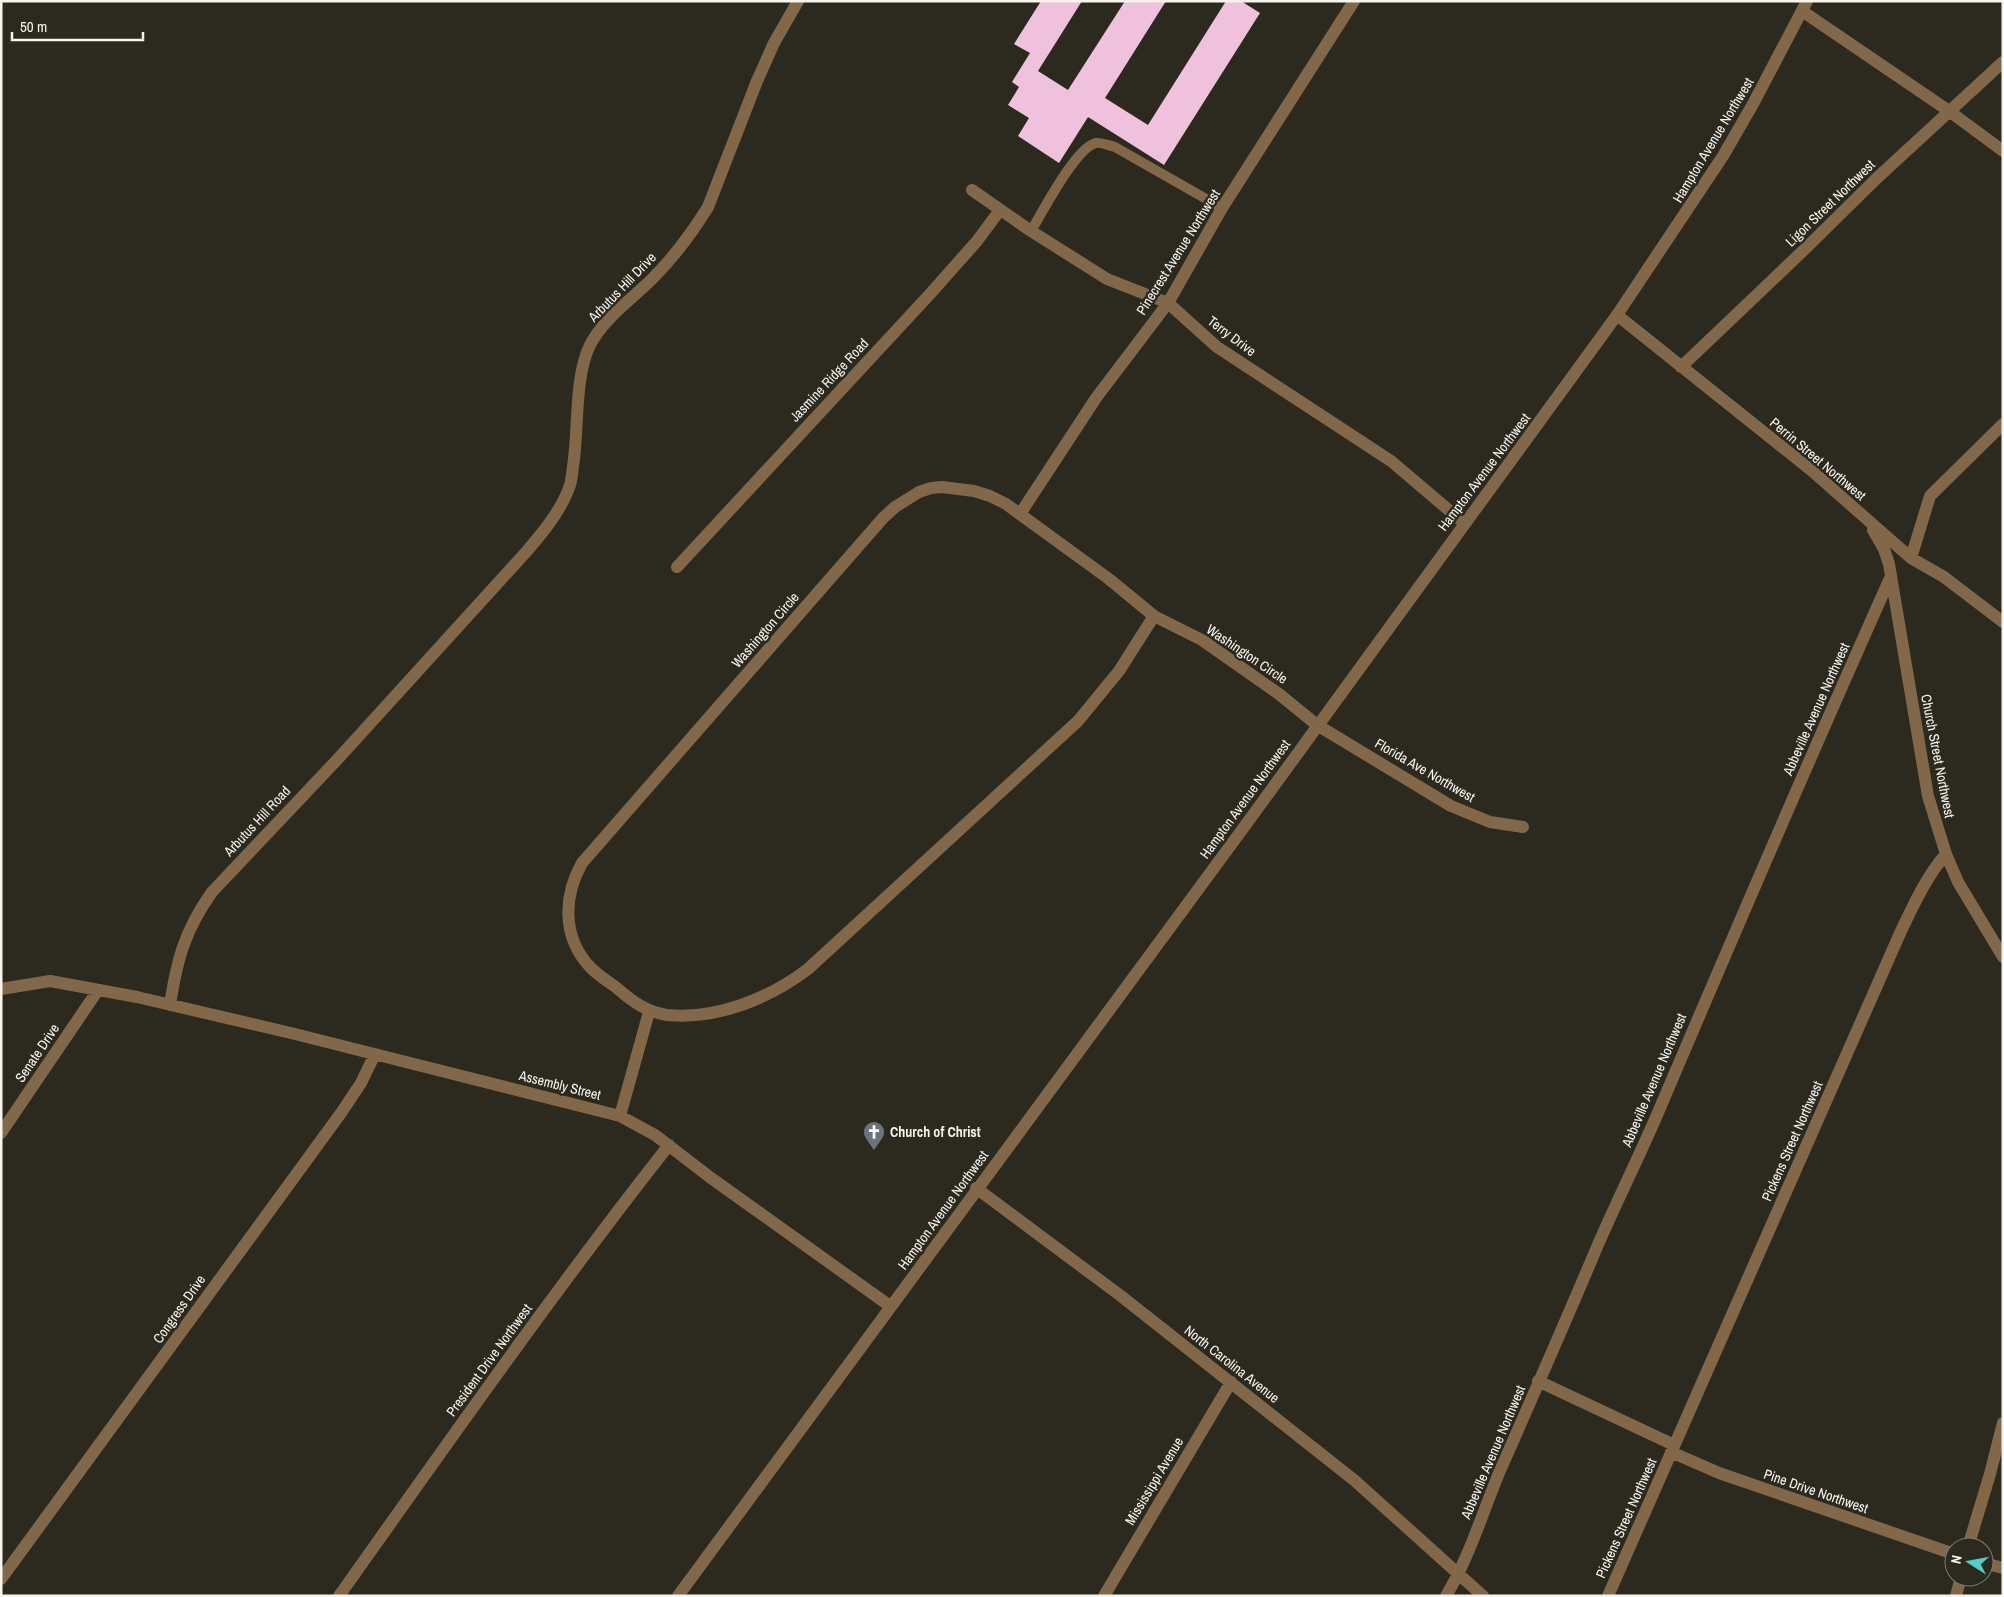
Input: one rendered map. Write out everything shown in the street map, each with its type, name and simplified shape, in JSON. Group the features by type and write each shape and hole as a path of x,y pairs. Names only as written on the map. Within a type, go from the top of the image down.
{"street":[{"name":"Arbutus Hill Drive","path":"407,682 527,552 554,518 570,487 575,455 582,370 590,346 608,320 652,279 680,249 708,207 757,81 774,43 798,1"},
{"name":"Pinecrest Avenue Northwest","path":"1020,514 1096,398 1168,302 1222,208 1354,1"},
{"path":"1803,5 2003,151"},
{"name":"Hampton Avenue Northwest","path":"678,1596 1562,392 1723,156 1753,104 1803,5"},
{"name":"Ligon Street Northwest","path":"1681,367 1949,111 2003,62"},
{"name":"Terry Drive","path":"972,190 1031,231 1107,279 1168,302 1217,347 1391,461 1464,523"},
{"name":"Jasmine Ridge Road","path":"677,567 930,294 977,241 1000,210"},
{"name":"Perrin Street Northwest","path":"1616,315 1811,470 1911,558 1944,577 2003,622"},
{"path":"1911,558 1930,496 2003,424"},
{"name":"Washington Circle","path":"649,1012 591,968 574,943 567,904 572,882 582,863 876,526 895,507 919,492 942,487 974,491 990,496 1020,514 1109,579 1154,616 1202,640 1279,694 1317,725"},
{"name":"Church Street Northwest","path":"1857,511 1877,535 1884,549 1891,576 1928,796 1946,854 1965,895 2003,957"},
{"name":"Abbeville Avenue Northwest","path":"1446,1596 1459,1574 1486,1504 1538,1381 1655,1118 1814,747 1891,576"},
{"path":"620,1116 649,1012 688,1015 725,1009 774,992 808,969 1078,721 1119,671 1154,616"},
{"name":"Arbutus Hill Road","path":"170,1005 180,951 196,916 212,892 407,682"},
{"name":"Florida Ave Northwest","path":"1317,725 1452,806 1490,822 1523,827"},
{"name":"Pickens Street Northwest","path":"1608,1596 1901,931 1920,891 1934,868 1946,854"},
{"name":"Assembly Street","path":"1,989 50,981 98,990 170,1005 376,1054 620,1116 638,1124 669,1145 711,1178 890,1306"},
{"name":"Senate Drive","path":"1,1133 98,990"},
{"name":"Congress Drive","path":"1,1578 341,1112 376,1054"},
{"name":"President Drive Northwest","path":"339,1596 541,1313 669,1145"},
{"name":"North Carolina Avenue","path":"976,1188 1121,1296 1354,1480 1483,1596"},
{"name":"Pine Drive Northwest","path":"1538,1381 1719,1473 1944,1551"},
{"name":"Mississippi Avenue","path":"1104,1596 1231,1382"},
{"path":"1971,1537 2003,1422"}],"lane":[{"path":"1031,231 1072,162 1085,149 1096,143 1115,147 1222,208"}],"building":[{"path":"1041,1 1082,1 1038,71 1068,90 1125,1 1166,1 1105,98 1148,125 1226,1 1241,1 1260,13 1164,165 1088,117 1059,163 1018,136 1029,118 1008,105 1019,87 1012,82 1030,53 1014,44"}],"place":[{"name":"Church of Christ","path":"874,1151"}]}
